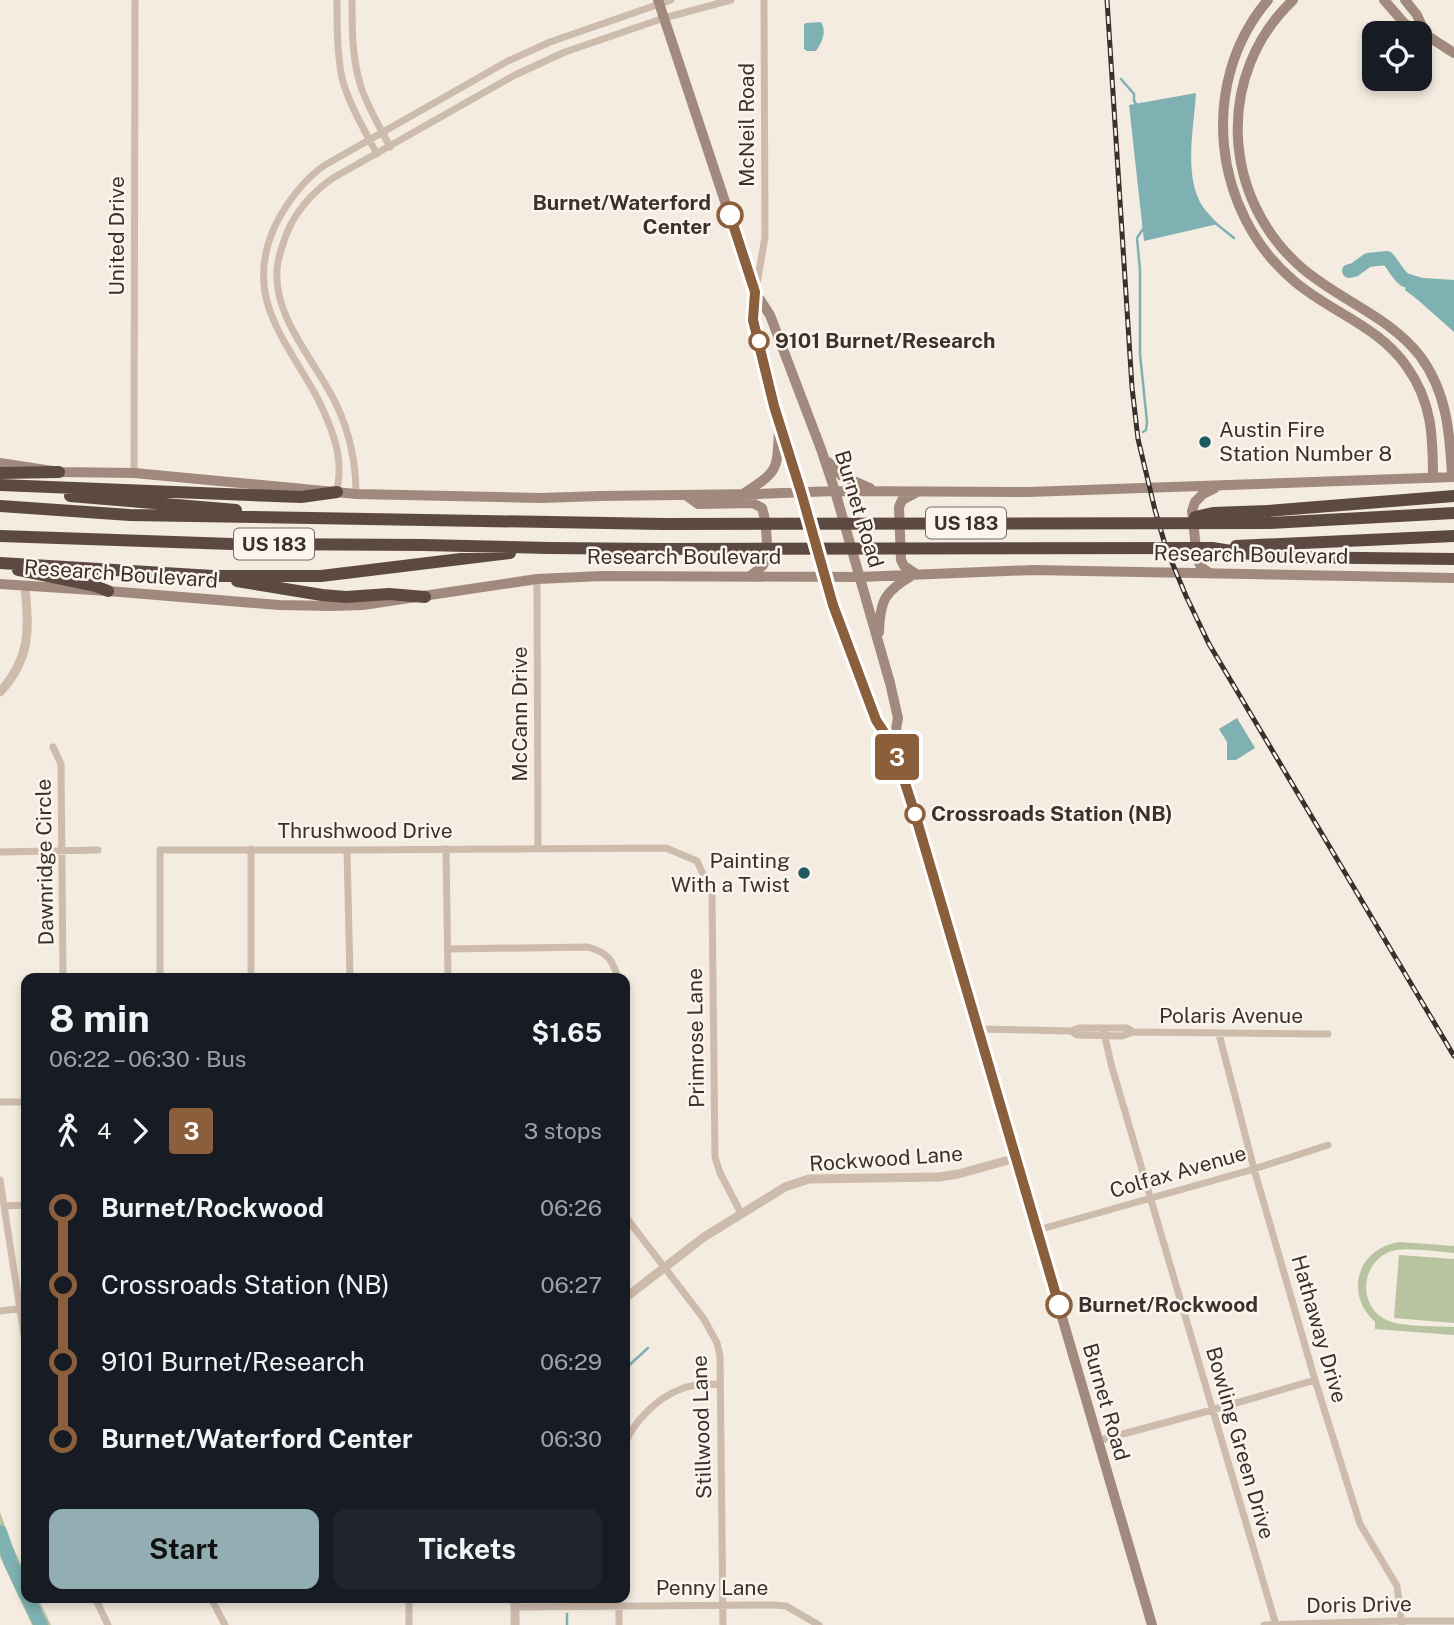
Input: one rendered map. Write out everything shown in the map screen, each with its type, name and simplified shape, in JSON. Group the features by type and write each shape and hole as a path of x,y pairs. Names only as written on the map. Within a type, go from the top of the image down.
{"highway":[{"path":"0,472 59,472"},
{"path":"0,487 301,497 337,492"},
{"path":"0,487 303,518"},
{"path":"1268,517 1454,496"},
{"name":"US 183","path":"0,506 130,515 664,524 1166,522 1454,513"},
{"name":"US 183","path":"0,536 232,544 410,544 549,548 1212,548 1269,551"},
{"path":"1269,551 1454,536"},
{"path":"0,564 213,576 321,576 549,548"},
{"path":"1269,551 1454,559"},
{"path":"0,564 108,591"},
{"path":"213,576 322,595 346,597 390,594 425,597"}],"main road":[{"path":"1268,0 1246,34 1232,68 1223,118 1227,172 1242,214 1261,247 1290,278 1370,330 1394,351 1406,366 1421,391 1430,419 1433,478"},
{"path":"0,463 59,472 134,473 356,494 541,498 835,491 1028,492 1453,477 1447,417 1436,385 1420,357 1393,329 1300,267 1273,238 1247,189 1239,154 1239,101 1253,55 1268,29 1293,0"},
{"path":"1384,0 1402,21"},
{"path":"1405,0 1420,21"},
{"name":"Burnet Road","path":"658,2 755,292 770,315 835,491 898,718 893,746"},
{"path":"1432,39 1454,54"},
{"path":"1232,68 1247,73"},
{"path":"1261,247 1273,238"},
{"path":"1290,278 1300,267"},
{"name":"Burnet Road","path":"755,292 753,320 833,605 876,720 893,746 915,814 1152,1625"},
{"path":"743,494 774,470 778,460 780,423"},
{"path":"824,458 842,476 877,491"},
{"path":"1211,574 1201,566 1197,558 1192,512 1195,502 1219,486"},
{"path":"879,643 880,612 886,596 900,583 916,574 904,566 901,560 899,507 902,500 918,492"},
{"path":"685,495 698,503 753,503 762,508 765,517 766,554 763,565 750,576"},
{"name":"Research Boulevard","path":"0,584 279,605 363,605 537,579 608,575 859,577 1033,570 1454,578"}],"street":[{"name":"United Drive","path":"134,473 135,0"},
{"path":"337,0 338,48 343,80 377,154"},
{"path":"352,0 353,49 358,76 369,106 390,147"},
{"path":"337,492 339,469 333,437 318,400 274,324 263,282 272,233 298,188 313,174 520,55 658,2 671,0"},
{"path":"356,494 356,471 345,424 337,403 288,319 278,288 279,256 288,230 310,196 333,178 515,75 565,52 664,18 731,0"},
{"name":"McNeil Road","path":"755,292 765,237 764,0"},
{"name":"McCann Drive","path":"537,579 538,848"},
{"path":"0,692 13,675 26,646 28,633 25,587"},
{"name":"Dawnridge Circle","path":"52,747 61,764 64,973"},
{"name":"Thrushwood Drive","path":"160,973 160,850 666,848 697,860"},
{"path":"251,849 251,973"},
{"path":"446,849 448,973"},
{"path":"0,852 98,850"},
{"path":"347,850 350,973"},
{"name":"Primrose Lane","path":"697,860 712,894 715,1157 720,1173 741,1213"},
{"path":"447,949 588,947 609,957 616,973"},
{"name":"Polaris Avenue","path":"977,1029 1071,1031 1077,1035 1103,1032 1122,1036 1133,1032 1328,1034"},
{"name":"Bowling Green Drive","path":"1103,1032 1276,1625"},
{"name":"Hathaway Drive","path":"1219,1034 1315,1380 1360,1524 1397,1586 1402,1623"},
{"path":"0,1102 21,1102"},
{"name":"Colfax Avenue","path":"1038,1230 1328,1145"},
{"name":"Rockwood Lane","path":"630,1294 704,1237 785,1187 809,1179 939,1177 969,1172 1016,1158"},
{"path":"0,1180 21,1297"},
{"path":"4,1206 21,1206"},
{"name":"Stillwood Lane","path":"630,1223 704,1319 713,1334 720,1356 723,1625"},
{"path":"0,1311 21,1308"},
{"path":"1097,1441 1315,1380"},
{"path":"630,1435 636,1424 667,1396 682,1388 720,1384"},
{"name":"Penny Lane","path":"630,1602 786,1606 819,1625"},
{"path":"97,1603 108,1625"},
{"path":"214,1603 225,1625"},
{"path":"409,1603 409,1625"},
{"path":"515,1603 515,1625"},
{"path":"619,1603 619,1625"},
{"name":"Doris Drive","path":"1264,1625 1454,1622"}],"green space":[{"path":"1399,1242 1454,1246 1454,1253 1403,1249 1389,1252 1379,1258 1372,1267 1366,1287 1372,1307 1389,1321 1454,1327 1454,1335 1375,1329 1375,1322 1365,1311 1360,1299 1360,1274 1373,1254 1385,1246"},
{"path":"1399,1255 1454,1259 1454,1323 1394,1318"},
{"path":"0,1512 21,1564 21,1602 0,1557"},
{"path":"22,1603 40,1603 51,1625 32,1625"}],"water":[{"path":"821,22 824,33 820,44 816,51 807,51 804,49 804,25"},
{"path":"1196,93 1191,152 1193,181 1203,207 1218,224 1144,241 1129,105"},
{"path":"1409,277 1454,280 1454,332 1405,290"},
{"path":"1237,718 1255,748 1236,760 1227,760 1227,742 1219,729"}],"waterway":[{"path":"1121,79 1134,94 1137,105"},
{"path":"1214,222 1234,238"},
{"path":"1143,432 1147,422 1140,354 1140,270 1137,238 1145,226"},
{"path":"1349,271 1368,260 1387,258 1405,280 1454,295"},
{"path":"630,1364 648,1348"},
{"path":"0,1532 21,1584"},
{"path":"30,1603 41,1625"},
{"path":"567,1614 567,1625"}],"railway":[{"path":"1107,0 1132,387 1138,439 1166,548 1209,644 1454,1056"}],"bus line":[{"name":"3","path":"730,215 755,292 753,320 774,406 833,605 876,720 893,746 915,814 1059,1305"}],"place":[{"name":"Burnet/Waterford Center","path":"730,215"},
{"name":"9101 Burnet/Research","path":"759,341"},
{"name":"Austin Fire Station Number 8","path":"1205,442"},
{"name":"Crossroads Station (NB)","path":"915,814"},
{"name":"Painting With a Twist","path":"804,873"},
{"name":"Burnet/Rockwood","path":"1059,1305"}]}
